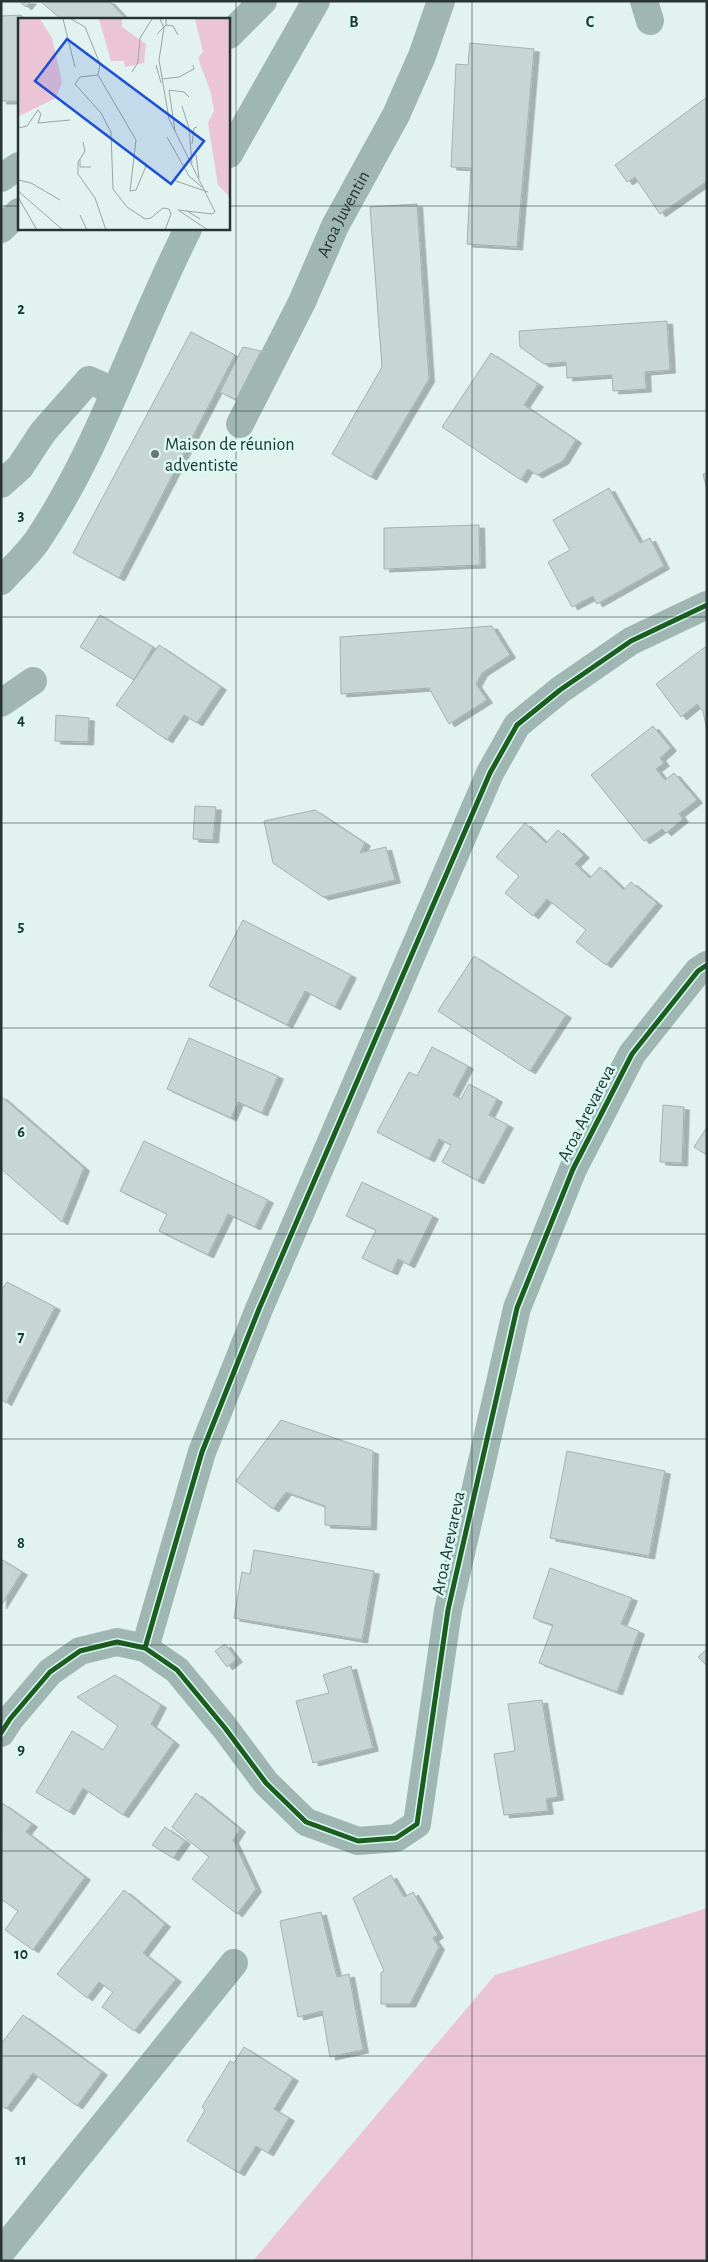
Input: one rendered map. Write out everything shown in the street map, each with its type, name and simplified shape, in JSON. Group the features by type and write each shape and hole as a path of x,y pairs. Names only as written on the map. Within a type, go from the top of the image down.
{"street":[{"path":"230,34 263,1"},
{"path":"230,152 316,1"},
{"name":"Aroa Juventin","path":"240,424 302,302 335,226 396,115 422,56 441,1"},
{"path":"1,178 18,167"},
{"path":"1,229 18,213"},
{"path":"1,581 36,543 71,485 165,274 187,230"},
{"path":"1,484 20,467 43,432 88,380 114,391"},
{"path":"145,1648 202,1452 248,1336 490,773 517,725 560,690 632,641 707,606"},
{"path":"1,703 33,681"},
{"name":"Aroa Arevareva","path":"1,1733 10,1719 50,1672 80,1651 117,1642 145,1648 177,1670 226,1728 266,1783 306,1822 358,1841 396,1838 417,1824 448,1610 516,1308 573,1169 632,1054 698,971 707,965"},
{"path":"1,2252 234,1963"}],"shaded area":[{"path":"707,1908 707,2261 253,2261 495,1975"}],"building":[{"path":"19,1 31,1 26,7"},
{"path":"40,1 109,1 125,18 60,18"},
{"path":"21,15 24,18 18,18 18,101 1,101 1,16"},
{"path":"470,43 534,49 517,247 467,244 471,168 451,167 456,64 468,65"},
{"path":"707,97 707,181 660,214 635,177 627,182 615,165"},
{"name":"Maison de réunion adventiste","path":"417,204 429,379 371,477 332,454 382,367 370,207"},
{"path":"667,321 670,370 645,372 646,389 613,391 612,375 567,378 566,362 544,364 520,347 519,331"},
{"name":"Maison de réunion adventiste","path":"191,332 235,355 119,578 73,553"},
{"path":"243,347 261,351 236,400 220,392"},
{"path":"491,353 538,384 524,405 576,440 563,461 537,475 528,469 521,480 442,427"},
{"path":"707,473 707,490 703,474"},
{"path":"609,488 640,543 650,538 664,566 597,604 593,596 572,607 548,562 570,550 553,520"},
{"path":"479,525 480,565 384,569 384,528"},
{"path":"100,615 153,647 134,680 80,647"},
{"path":"492,626 510,655 482,673 476,684 487,700 449,724 429,688 341,694 340,637"},
{"path":"159,645 221,687 197,723 184,715 167,740 116,705"},
{"path":"705,647 707,649 707,731 703,711 697,704 681,717 656,684"},
{"path":"56,715 89,718 88,742 55,741"},
{"path":"653,726 671,748 660,758 664,763 656,769 665,780 674,773 697,800 679,814 683,819 666,833 662,829 644,841 591,775"},
{"path":"195,806 216,807 213,840 193,839"},
{"path":"315,810 365,843 360,853 386,847 395,880 323,897 273,863 264,821"},
{"path":"525,823 546,843 558,830 584,855 575,864 590,878 600,867 624,890 631,882 657,903 606,965 576,942 586,930 547,899 533,916 505,893 519,876 496,857"},
{"path":"243,920 351,975 335,1007 305,991 287,1025 209,986"},
{"path":"474,956 566,1015 530,1071 438,1011"},
{"path":"189,1038 278,1076 262,1113 238,1102 231,1118 167,1089"},
{"path":"432,1047 468,1066 453,1095 461,1099 469,1084 497,1099 489,1115 508,1125 478,1181 442,1162 451,1145 439,1139 429,1159 377,1132 409,1072 417,1076"},
{"path":"1,1096 84,1168 62,1222 1,1169"},
{"path":"663,1105 684,1107 682,1163 660,1162"},
{"path":"707,1127 707,1155 694,1147"},
{"path":"144,1141 268,1200 255,1227 228,1214 208,1255 159,1231 167,1214 120,1191"},
{"path":"362,1182 433,1216 409,1265 398,1259 392,1272 362,1258 376,1230 346,1216"},
{"path":"7,1282 55,1307 6,1403 1,1399 1,1290"},
{"path":"281,1420 373,1451 371,1527 325,1525 325,1506 286,1492 273,1509 236,1481"},
{"path":"567,1451 665,1471 649,1556 550,1538"},
{"path":"254,1550 374,1571 362,1640 234,1618 242,1572 250,1574"},
{"path":"1,1559 22,1572 1,1606"},
{"path":"550,1568 632,1598 621,1624 639,1631 617,1692 539,1663 553,1625 533,1618"},
{"path":"225,1644 237,1659 227,1667 215,1651"},
{"path":"707,1649 707,1666 698,1657"},
{"path":"351,1666 373,1748 313,1763 296,1701 329,1693 323,1675"},
{"path":"115,1675 161,1705 151,1724 174,1742 123,1815 83,1788 69,1812 36,1792 72,1731 103,1750 118,1726 77,1697"},
{"path":"542,1700 558,1797 546,1799 548,1811 504,1815 494,1754 515,1751 508,1704"},
{"path":"196,1793 240,1829 233,1840 256,1889 237,1914 192,1879 209,1857 172,1827"},
{"path":"2,1803 32,1824 26,1832 85,1877 33,1950 5,1930 18,1911 1,1899"},
{"path":"165,1827 185,1841 173,1858 152,1845"},
{"path":"391,1875 404,1897 413,1892 438,1935 433,1938 439,1947 410,2004 381,2004 381,1973 384,1971 353,1898"},
{"path":"124,1890 165,1924 143,1953 176,1979 134,2031 102,2007 113,1992 99,1982 87,1998 57,1974"},
{"path":"321,1912 337,1977 349,1974 363,2050 330,2057 322,2011 298,2017 280,1921"},
{"path":"23,2015 102,2072 77,2106 33,2073 6,2109 1,2105 1,2044"},
{"path":"244,2047 293,2078 274,2109 289,2118 268,2153 256,2146 239,2173 187,2141 205,2110 202,2107 230,2061 234,2063"}],"cycle path":[{"path":"145,1648 202,1452 259,1309 490,773 517,725 560,690 631,641 707,605"},
{"path":"1,1733 10,1719 50,1672 80,1651 117,1642 145,1648 177,1670 225,1728 266,1783 306,1822 358,1841 396,1838 417,1824 448,1610 517,1308 573,1169 632,1054 698,971 707,965"}],"place":[{"name":"Maison de réunion adventiste","path":"155,454"}]}
